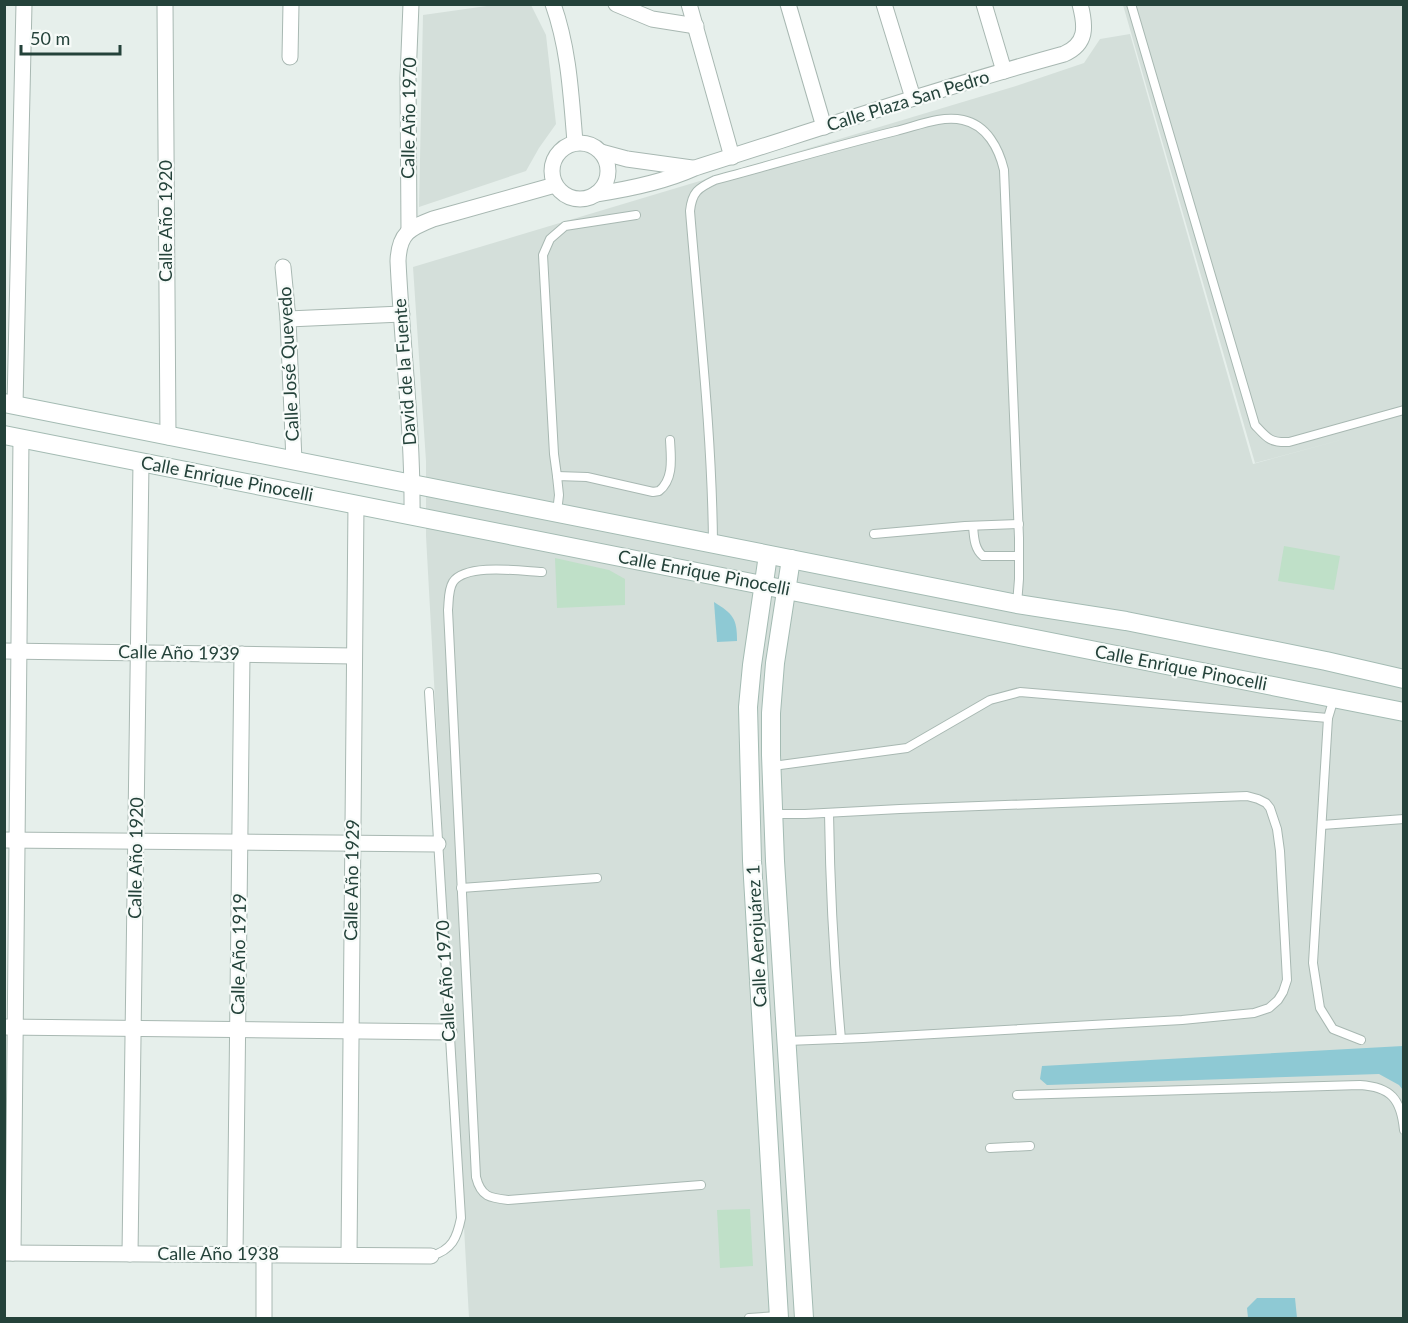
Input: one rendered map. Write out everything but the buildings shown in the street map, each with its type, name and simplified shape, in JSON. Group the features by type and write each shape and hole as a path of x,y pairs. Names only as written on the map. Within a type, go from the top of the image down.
{"main road":[{"name":"Calle Enrique Pinocelli","path":"10,404 1017,604 1126,621 1404,679"},
{"name":"Calle Enrique Pinocelli","path":"13,436 1404,712"},
{"name":"Calle Aerojuárez 1","path":"768,555 748,707 753,872 779,1317"},
{"name":"Calle Aerojuárez 1","path":"791,559 775,663 771,713 771,766 785,1041 804,1318"}],"street":[{"path":"10,404 24,4"},
{"name":"Calle Año 1920","path":"165,4 168,436"},
{"path":"290,57 291,4"},
{"name":"Calle Año 1970","path":"409,231 408,78 411,4"},
{"path":"553,4 566,48 575,142"},
{"path":"615,4 652,19 696,26"},
{"path":"689,4 732,157"},
{"path":"788,4 824,127"},
{"path":"884,4 913,98"},
{"path":"984,4 1004,71"},
{"name":"Calle Plaza San Pedro","path":"596,195 680,175 695,168 913,98 1073,51 1079,45 1084,24 1080,4"},
{"path":"584,142 601,152 608,169 607,179 603,188 596,195 578,199 569,197 555,185 551,167 554,158 566,145 584,142"},
{"name":"Calle Plaza San Pedro","path":"601,152 627,159 695,168"},
{"path":"409,231 433,219 555,185"},
{"name":"David de la Fuente","path":"409,231 402,239 399,250 399,286 412,515"},
{"name":"Calle José Quevedo","path":"283,267 288,319 294,461"},
{"path":"288,319 402,314"},
{"path":"9,1253 13,436"},
{"name":"Calle Año 1920","path":"130,1254 141,462"},
{"name":"Calle Año 1929","path":"349,1255 356,504"},
{"name":"Calle Año 1939","path":"12,651 354,656"},
{"name":"Calle Año 1919","path":"235,1254 242,654"},
{"path":"11,840 438,844"},
{"path":"10,1027 449,1032"},
{"name":"Calle Año 1938","path":"9,1253 431,1256"},
{"path":"264,1254 264,1318"}],"lane":[{"path":"1131,4 1255,425 1271,441 1289,442 1404,410"},
{"path":"713,543 712,496 690,211 694,194 715,180 824,149 941,120 963,120 984,131 998,151 1004,170 1019,556 1017,604"},
{"path":"557,513 559,495 554,454 543,255 550,239 565,226 636,215"},
{"path":"557,476 587,477 629,488 659,491 668,482 670,473 670,440"},
{"path":"874,534 1018,524"},
{"path":"973,526 976,548 983,556 1019,556"},
{"path":"542,572 491,570 468,573 452,583 449,594 448,622 461,888 478,1186 484,1194 494,1199 508,1200 701,1185"},
{"name":"Calle Año 1970","path":"429,692 460,1218 452,1243 442,1252 431,1256"},
{"path":"771,766 907,748 990,700 1020,692 1328,718"},
{"path":"1334,698 1328,718 1313,963 1320,1008 1333,1029 1361,1040"},
{"path":"772,814 1247,796 1266,803 1277,829 1286,944 1287,980 1283,992 1269,1008 1254,1013 1182,1020 785,1041"},
{"path":"829,813 830,889 840,1039"},
{"path":"1322,825 1404,819"},
{"path":"461,888 597,878"},
{"path":"1017,1095 1218,1088 1374,1086 1384,1089 1400,1107 1404,1130"},
{"path":"990,1148 1030,1146"},
{"path":"749,1318 779,1317"}],"shaded area":[{"path":"501,4 531,5 546,35 556,124 526,171 419,207 423,15"},
{"path":"1123,5 1403,5 1403,1318 469,1318 426,536 426,461 413,267 1016,86 1084,63 1100,39 1130,34 1253,464 1348,438 1255,463"}],"green space":[{"path":"1284,546 1340,556 1334,590 1278,581"},
{"path":"555,558 609,570 625,579 625,605 557,608"},
{"path":"750,1209 753,1266 720,1268 717,1210"}],"water":[{"path":"714,602 733,617 737,641 717,642"},
{"path":"1403,1046 1403,1090 1399,1085 1379,1074 1047,1085 1040,1079 1042,1066"},
{"path":"1257,1298 1295,1298 1297,1318 1248,1318 1247,1308"}]}
